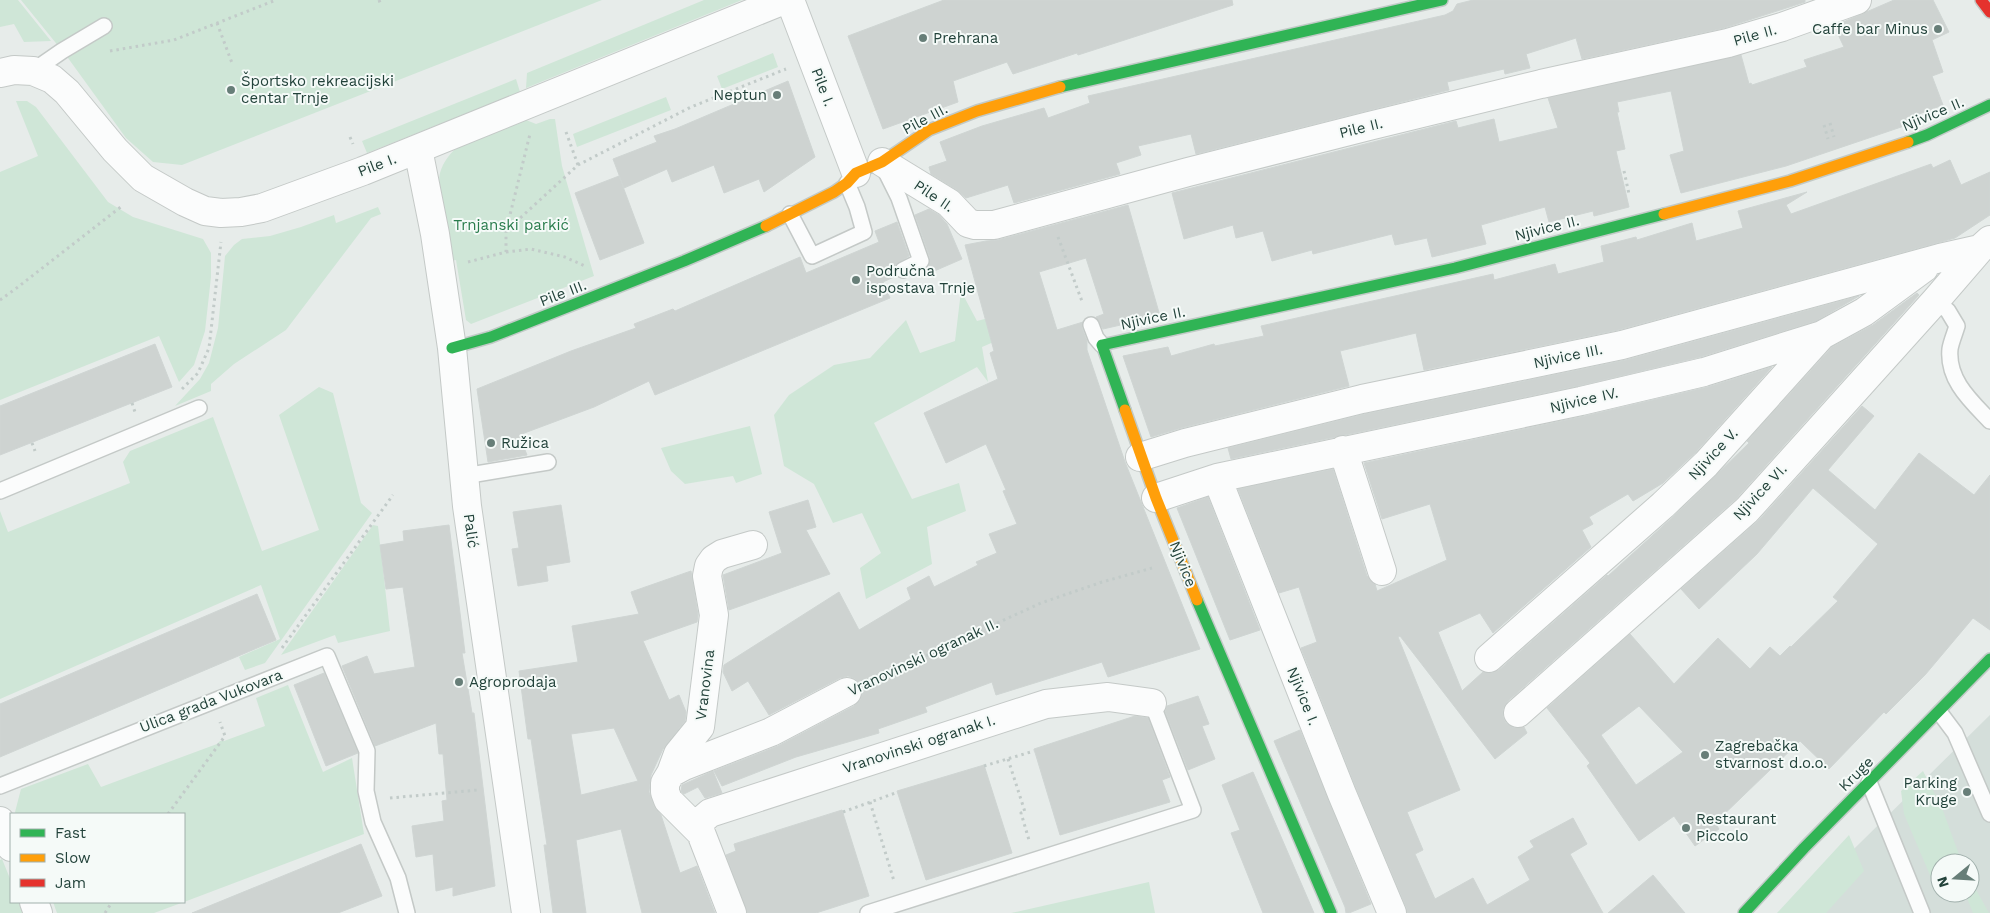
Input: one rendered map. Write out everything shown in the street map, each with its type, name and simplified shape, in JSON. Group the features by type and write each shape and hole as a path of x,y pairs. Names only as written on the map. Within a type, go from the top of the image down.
{"street":[{"name":"Pile I.","path":"0,73 14,70 33,71 52,80 67,92 115,150 143,178 185,202 205,210 221,213 241,212 262,208 418,149 784,0"},
{"name":"Pile I.","path":"790,0 852,178"},
{"name":"Pile III.","path":"452,348 491,337 596,296 693,257 790,214 882,162 929,130 977,111 1050,89 1267,38 1442,0"},
{"name":"Pile II.","path":"882,162 950,203 968,223 994,225 1188,172 1541,84 1728,43 1782,27 1857,0"},
{"path":"1981,0 1990,12"},
{"name":"Njivice II.","path":"1102,345 1455,268 1790,181 1927,135 1990,106"},
{"name":"Palić","path":"418,149 435,234 452,348 464,476 526,913"},
{"name":"Njivice III.","path":"1140,457 1185,443 1362,399 1622,345 1940,258 1987,250"},
{"name":"Njivice VI.","path":"1518,713 1747,510 1936,300 1987,250"},
{"name":"Njivice V.","path":"1489,658 1706,464 1822,335 1864,312 1940,258"},
{"name":"Njivice IV.","path":"1156,498 1217,478 1581,401 1704,372 1822,335"},
{"name":"Njivice","path":"1102,345 1140,457 1199,606 1330,913"},
{"path":"1343,450 1382,571"},
{"name":"Njivice I.","path":"1217,478 1338,785 1392,913"},
{"name":"Vranovina","path":"732,913 706,844 695,826 668,800 664,783 671,773 678,754 700,727 704,708 714,615 707,576 709,566 714,559 722,554 753,545"},
{"name":"Kruge","path":"1744,913 1807,844 1940,712 1990,659"},
{"name":"Vranovinski ogranak II.","path":"671,773 684,766 771,732 847,692"},
{"name":"Vranovinski ogranak I.","path":"695,826 710,813 1046,704 1108,697 1152,703"},
{"path":"0,821 10,845"}],"lane":[{"path":"33,71 104,26"},
{"path":"882,162 899,198 921,261 903,270"},
{"path":"790,214 812,256 864,232 852,178"},
{"path":"1936,300 1948,311 1957,326 1950,349 1952,373 1964,394 1990,421"},
{"name":"Njivice","path":"1091,325 1096,338 1102,345"},
{"path":"0,491 199,408"},
{"path":"464,476 548,462"},
{"name":"Ulica grada Vukovara","path":"0,786 212,700 327,656 367,751 366,790 368,801"},
{"path":"871,913 1193,810 1152,703"},
{"path":"1940,712 1955,733 1990,814"},
{"path":"1869,782 1922,913"},
{"path":"368,801 373,822 398,878 407,913"}],"path":[{"path":"108,51 174,40 276,0"},
{"path":"379,0 381,5"},
{"path":"217,23 232,63"},
{"path":"506,231 578,165 692,107 786,69"},
{"path":"506,252 506,231 531,129"},
{"path":"566,132 578,165"},
{"path":"0,300 122,206"},
{"path":"1049,210 1091,325"},
{"path":"170,420 162,402 176,394 198,373 209,348 222,237"},
{"path":"462,264 506,252 530,249 565,257 589,268"},
{"path":"271,678 268,667 393,495"},
{"name":"Vranovinski ogranak II.","path":"847,692 1041,603 1102,582 1182,559"},
{"path":"169,813 225,736 212,700"},
{"path":"984,766 1034,751"},
{"path":"1008,759 1025,812 1021,814 1030,844"},
{"path":"368,801 483,790"},
{"path":"843,812 898,792"},
{"path":"870,802 896,886"}],"shaded area":[{"path":"1990,715 1990,913 1790,913 1795,907"}],"green space":[{"path":"0,0 18,0 51,41 24,42 14,24 0,27"},
{"name":"Športsko rekreacijski centar Trnje","path":"21,0 602,0 182,165 153,162 126,138 68,58"},
{"path":"704,0 742,0 526,88 527,73"},
{"path":"773,53 778,67 722,89 717,76"},
{"path":"516,79 520,92 367,153 362,141"},
{"path":"666,97 671,110 577,147 573,134"},
{"path":"16,101 27,101 36,107 108,202 133,217 203,239 211,253 211,277 205,331 194,365 179,382 159,336 0,400 0,172 38,156"},
{"name":"Trnjanski parkić","path":"555,119 562,166 594,276 471,324 466,320 456,260 450,261 439,191 441,169 454,150 469,141 526,120 536,124"},
{"path":"378,207 381,214 371,218 286,330 234,364 211,384 211,391 175,406 200,379 209,363 218,328 225,256 234,245 242,239 270,236 334,215 336,223"},
{"path":"961,291 977,321 1045,303 1024,329 982,347 988,382 977,367 874,423 912,499 959,483 966,511 927,527 932,564 866,599 860,568 881,553 862,513 833,523 814,484 784,466 774,415 789,395 834,365 870,358 906,320 920,353 955,341"},
{"path":"319,387 333,393 361,503 372,513 265,663 245,670 239,657 280,639 261,585 0,699 0,511 8,532 130,483 123,462 130,451 213,417 262,551 319,530 279,415"},
{"path":"750,426 762,474 736,483 733,476 685,484 671,471 661,448"},
{"path":"373,525 378,526 390,631 338,643 335,635 281,655"},
{"path":"288,685 323,772 352,758 364,834 185,902 185,813 15,812 21,789 88,764 101,787 217,744 220,741 265,726 256,698"},
{"path":"1923,771 1942,808 1958,853 1930,853 1930,875 1904,814 1901,791"},
{"path":"1849,835 1864,871 1826,913 1777,913"},
{"path":"2,859 10,879 10,903 20,903 24,913 0,913 0,860"},
{"path":"1149,882 1155,913 1011,913"},
{"path":"1980,897 1989,913 1973,913 1969,903 1980,903"},
{"path":"53,903 181,903 154,913 57,913"}],"building":[{"path":"944,0 1232,0 1233,5 1013,74 1007,62 953,81 958,102 883,129 848,36"},
{"path":"1473,0 1805,0 1805,2 1724,28 1582,59 1576,38 1526,54 1530,68 1505,74 1504,69 1447,82 1449,90 1196,154 1191,134 1138,146 1141,155 1116,163 1120,174 1014,203 1008,185 966,198 957,190 931,174 929,167 947,161 940,142 982,126 1044,108 1048,118 1090,103 1088,96 1445,15 1453,11 1457,4"},
{"path":"1894,0 1933,0 1949,32 1932,40 1943,72 1932,76 1943,105 1908,118 1910,124 1786,166 1681,193 1670,155 1684,151 1671,91 1617,102 1619,112 1617,112 1625,149 1616,151 1629,207 1594,216 1593,211 1549,222 1545,207 1481,225 1486,244 1432,257 1427,238 1395,245 1392,234 1313,254 1312,250 1272,261 1263,231 1236,238 1233,225 1184,239 1172,193 1456,121 1458,128 1494,119 1499,142 1558,128 1548,98 1741,55 1749,84 1751,83 1752,85 1807,67 1804,60 1844,47 1834,26"},
{"path":"788,81 815,157 764,192 759,179 724,193 714,165 672,182 667,169 624,188 613,159 657,142 654,136"},
{"path":"1950,160 1961,185 1990,172 1990,215 1955,238 1618,330 1424,370 1416,333 1340,351 1349,386 1151,437 1123,356 1168,347 1171,356 1214,344 1215,346 1264,336 1261,326 1493,274 1494,280 1555,264 1558,274 1604,262 1601,246 1636,237 1637,240 1692,223 1696,241 1743,228 1738,211 1807,192 1786,205 1791,214 1931,164 1933,168"},
{"path":"619,176 644,243 600,260 575,193"},
{"path":"1128,205 1160,316 1103,329 1096,317 1104,314 1086,258 1039,272 1057,330 1083,322 1082,328 1087,341 1087,350 1125,462 1200,649 1108,677 1102,662 996,695 992,682 925,707 927,712 878,729 879,733 796,757 722,786 714,771 778,746 854,706 860,700 863,692 861,684 848,676 840,678 769,715 748,681 732,691 723,672 724,665 839,592 859,630 911,599 907,588 929,576 934,587 978,565 976,562 997,553 989,534 1017,524 1003,491 1006,490 986,444 946,463 924,413 998,379 990,353 994,351 965,245 998,240"},
{"path":"929,209 939,215 947,224 962,259 932,272 929,265 930,258 915,215"},
{"path":"897,222 909,256 895,265 896,276 883,282 890,298 655,395 649,381 594,407 519,435 527,455 488,462 477,389 571,351 636,328 634,324 673,309 675,311 800,257 806,273 879,242 875,231"},
{"path":"1917,293 1919,295 1736,499 1508,701 1503,709 1503,717 1506,723 1514,728 1524,727 1527,733 1495,759 1400,636 1398,637 1460,790 1407,812 1423,850 1415,854 1435,899 1473,878 1487,905 1530,880 1518,857 1534,847 1530,841 1573,818 1587,844 1570,854 1603,913 1407,913 1301,648 1317,642 1299,587 1279,593 1238,489 1333,469 1367,576 1375,584 1377,591 1447,560 1430,504 1382,519 1364,463 1585,416 1708,387 1772,367 1695,453 1663,483 1633,501 1628,494 1589,517 1593,524 1582,530 1591,547 1493,633 1480,613 1438,632 1462,691 1483,672 1492,673 1499,670 1674,516 1749,443 1747,441 1832,347 1873,325"},
{"path":"1859,296 1816,321 1700,357 1578,386 1231,459 1228,448 1365,414 1626,360"},
{"path":"155,344 172,387 0,455 0,406"},
{"path":"1862,406 1874,416 1828,470 1875,510 1919,453 1974,495 1990,475 1990,630 1973,618 1925,675 1886,714 1884,712 1829,769 1800,741 1715,823 1719,829 1695,846 1674,816 1639,841 1587,766 1590,763 1547,708 1630,634 1674,684 1718,638 1750,669 1770,647 1780,656 1838,601 1833,597 1878,544 1813,488 1757,554 1699,609 1681,589 1759,520","holes":["1639,706 1683,752 1636,785 1601,735"]},
{"path":"1208,497 1260,630 1230,640 1177,508"},
{"path":"808,500 816,527 806,530 830,574 729,610 723,575 782,553 769,512"},
{"path":"561,505 570,562 546,566 548,581 518,586 512,549 519,548 513,512"},
{"path":"449,525 465,653 462,653 472,713 474,713 495,886 453,896 453,887 436,891 433,854 416,857 412,826 444,821 442,801 447,800 443,754 439,754 436,723 375,746 342,666 367,656 374,674 415,667 403,587 386,589 380,545 404,541 403,531"},
{"path":"691,571 698,615 697,622 643,641 669,700 679,695 686,712 685,721 663,749 651,775 649,792 654,806 661,815 680,873 697,866 715,913 642,913 621,829 576,840 586,913 553,913 544,845 547,845 531,739 528,739 519,671 578,662 572,626 639,614 631,592","holes":["614,728 638,781 581,795 571,734"]},
{"path":"257,594 276,640 0,757 0,704"},
{"path":"324,673 358,753 326,766 294,685"},
{"path":"1198,696 1209,724 1202,726 1215,759 1188,770 1165,711 1167,706"},
{"path":"1135,716 1148,718 1170,777 1162,780 1170,802 1060,835 1034,749"},
{"path":"1300,730 1371,904 1349,913 1346,913 1274,741"},
{"path":"984,765 1012,853 926,880 897,791"},
{"path":"713,771 722,793 705,798 698,787 684,794 681,791 682,785"},
{"path":"1253,772 1314,913 1263,913 1231,833 1240,830 1222,785"},
{"path":"842,810 869,896 816,913 747,913 726,855 736,851 734,844"},
{"path":"361,844 382,896 338,913 192,913"},
{"path":"1653,875 1685,913 1608,913"}],"traffic: fast":[{"path":"1060,87 1442,0"},
{"path":"1908,142 1990,105"},
{"path":"1125,410 1102,345 1455,268 1664,214"},
{"path":"452,348 491,337 684,261 766,226"},
{"path":"1197,600 1331,913"},
{"path":"1744,913 1804,848 1990,659"}],"traffic: slow":[{"path":"766,226 834,192 847,183 856,173 882,162 929,130 977,111 1060,87"},
{"path":"1664,214 1790,181 1908,142"},
{"path":"1125,410 1156,498 1197,600"}],"traffic: jam":[{"path":"1981,0 1990,12"}],"place":[{"name":"Caffe bar Minus","path":"1938,29"},
{"name":"Prehrana","path":"923,38"},
{"name":"Športsko rekreacijski centar Trnje","path":"231,90"},
{"name":"Neptun","path":"777,95"},
{"name":"Područna ispostava Trnje","path":"856,280"},
{"name":"Ružica","path":"491,443"},
{"name":"Agroprodaja","path":"459,682"},
{"name":"Zagrebačka stvarnost d.o.o.","path":"1705,755"},
{"name":"Parking Kruge","path":"1967,792"},
{"name":"Restaurant Piccolo","path":"1686,828"}]}
